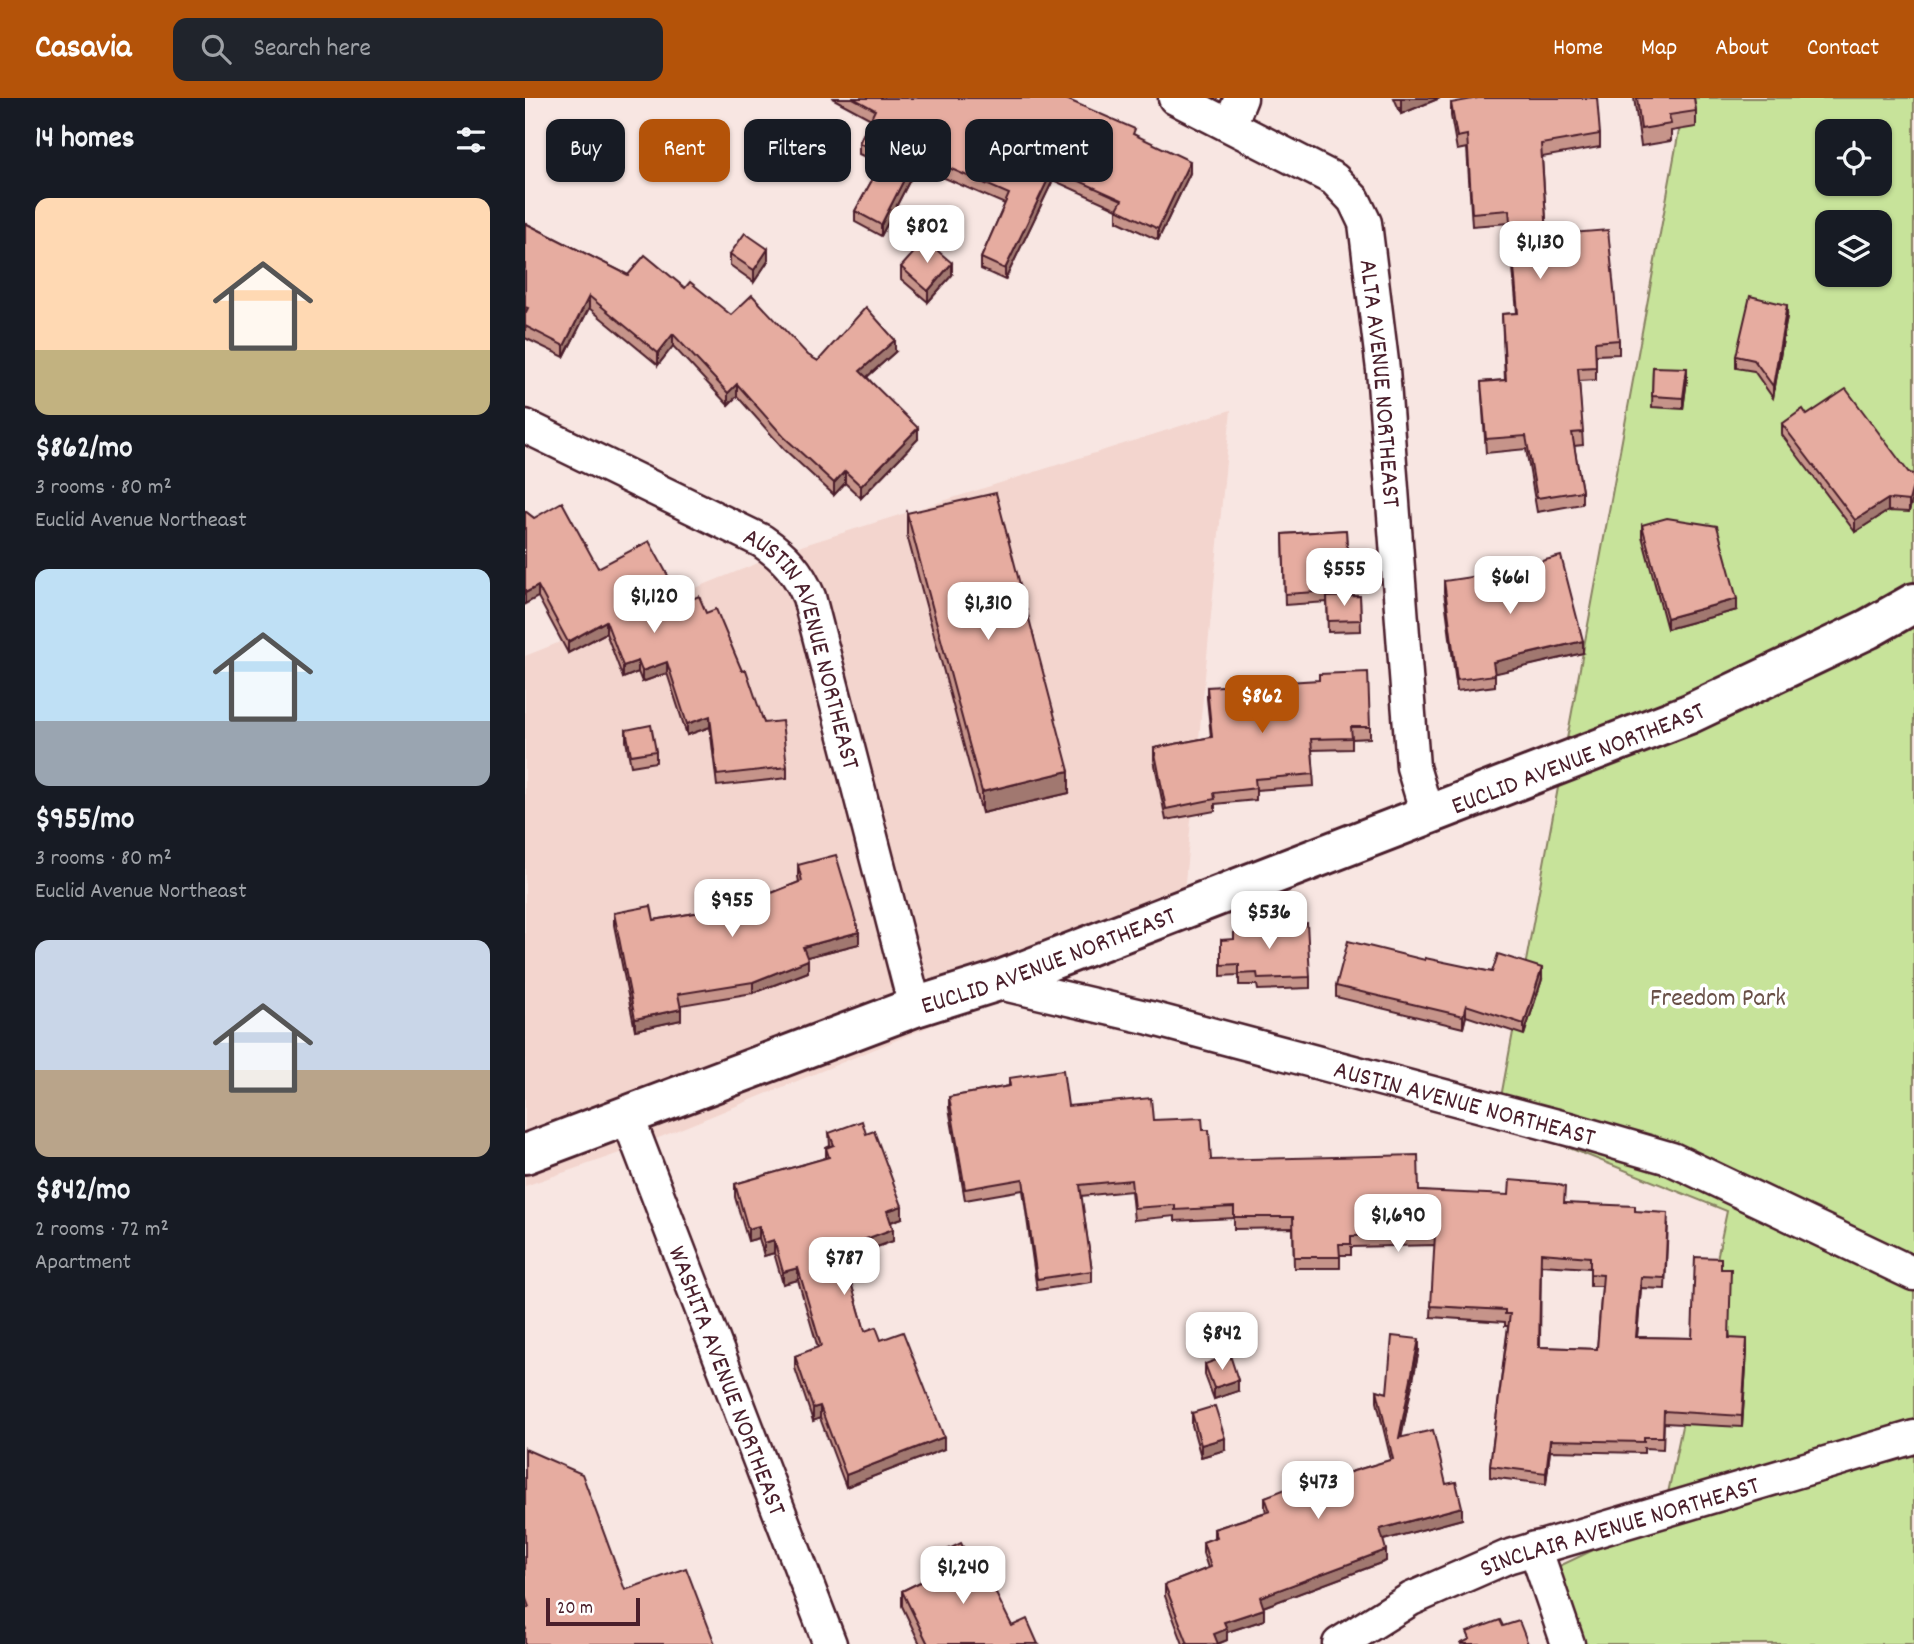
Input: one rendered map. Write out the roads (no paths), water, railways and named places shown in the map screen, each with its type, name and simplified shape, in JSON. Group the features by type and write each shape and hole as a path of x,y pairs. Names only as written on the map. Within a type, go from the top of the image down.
{"street":[{"name":"ALTA AVENUE NORTHEAST","path":"1175,98 1235,111 1334,178 1354,200 1365,223 1383,370 1413,767 1427,814"},
{"name":"AUSTIN AVENUE NORTHEAST","path":"525,425 762,541 783,556 799,575 809,597 915,1007"},
{"name":"EUCLID AVENUE NORTHEAST","path":"525,1154 915,1007 995,982 1689,714 1868,629 1914,603"},
{"name":"AUSTIN AVENUE NORTHEAST","path":"995,982 1124,1012 1672,1159 1914,1274"},
{"name":"WASHITA AVENUE NORTHEAST","path":"628,1115 830,1644"},
{"name":"SINCLAIR AVENUE NORTHEAST","path":"1339,1644 1411,1599 1535,1548 1914,1437"},
{"path":"1535,1548 1569,1644"}],"park label":[{"name":"Freedom Park","path":"1718,996"}]}
